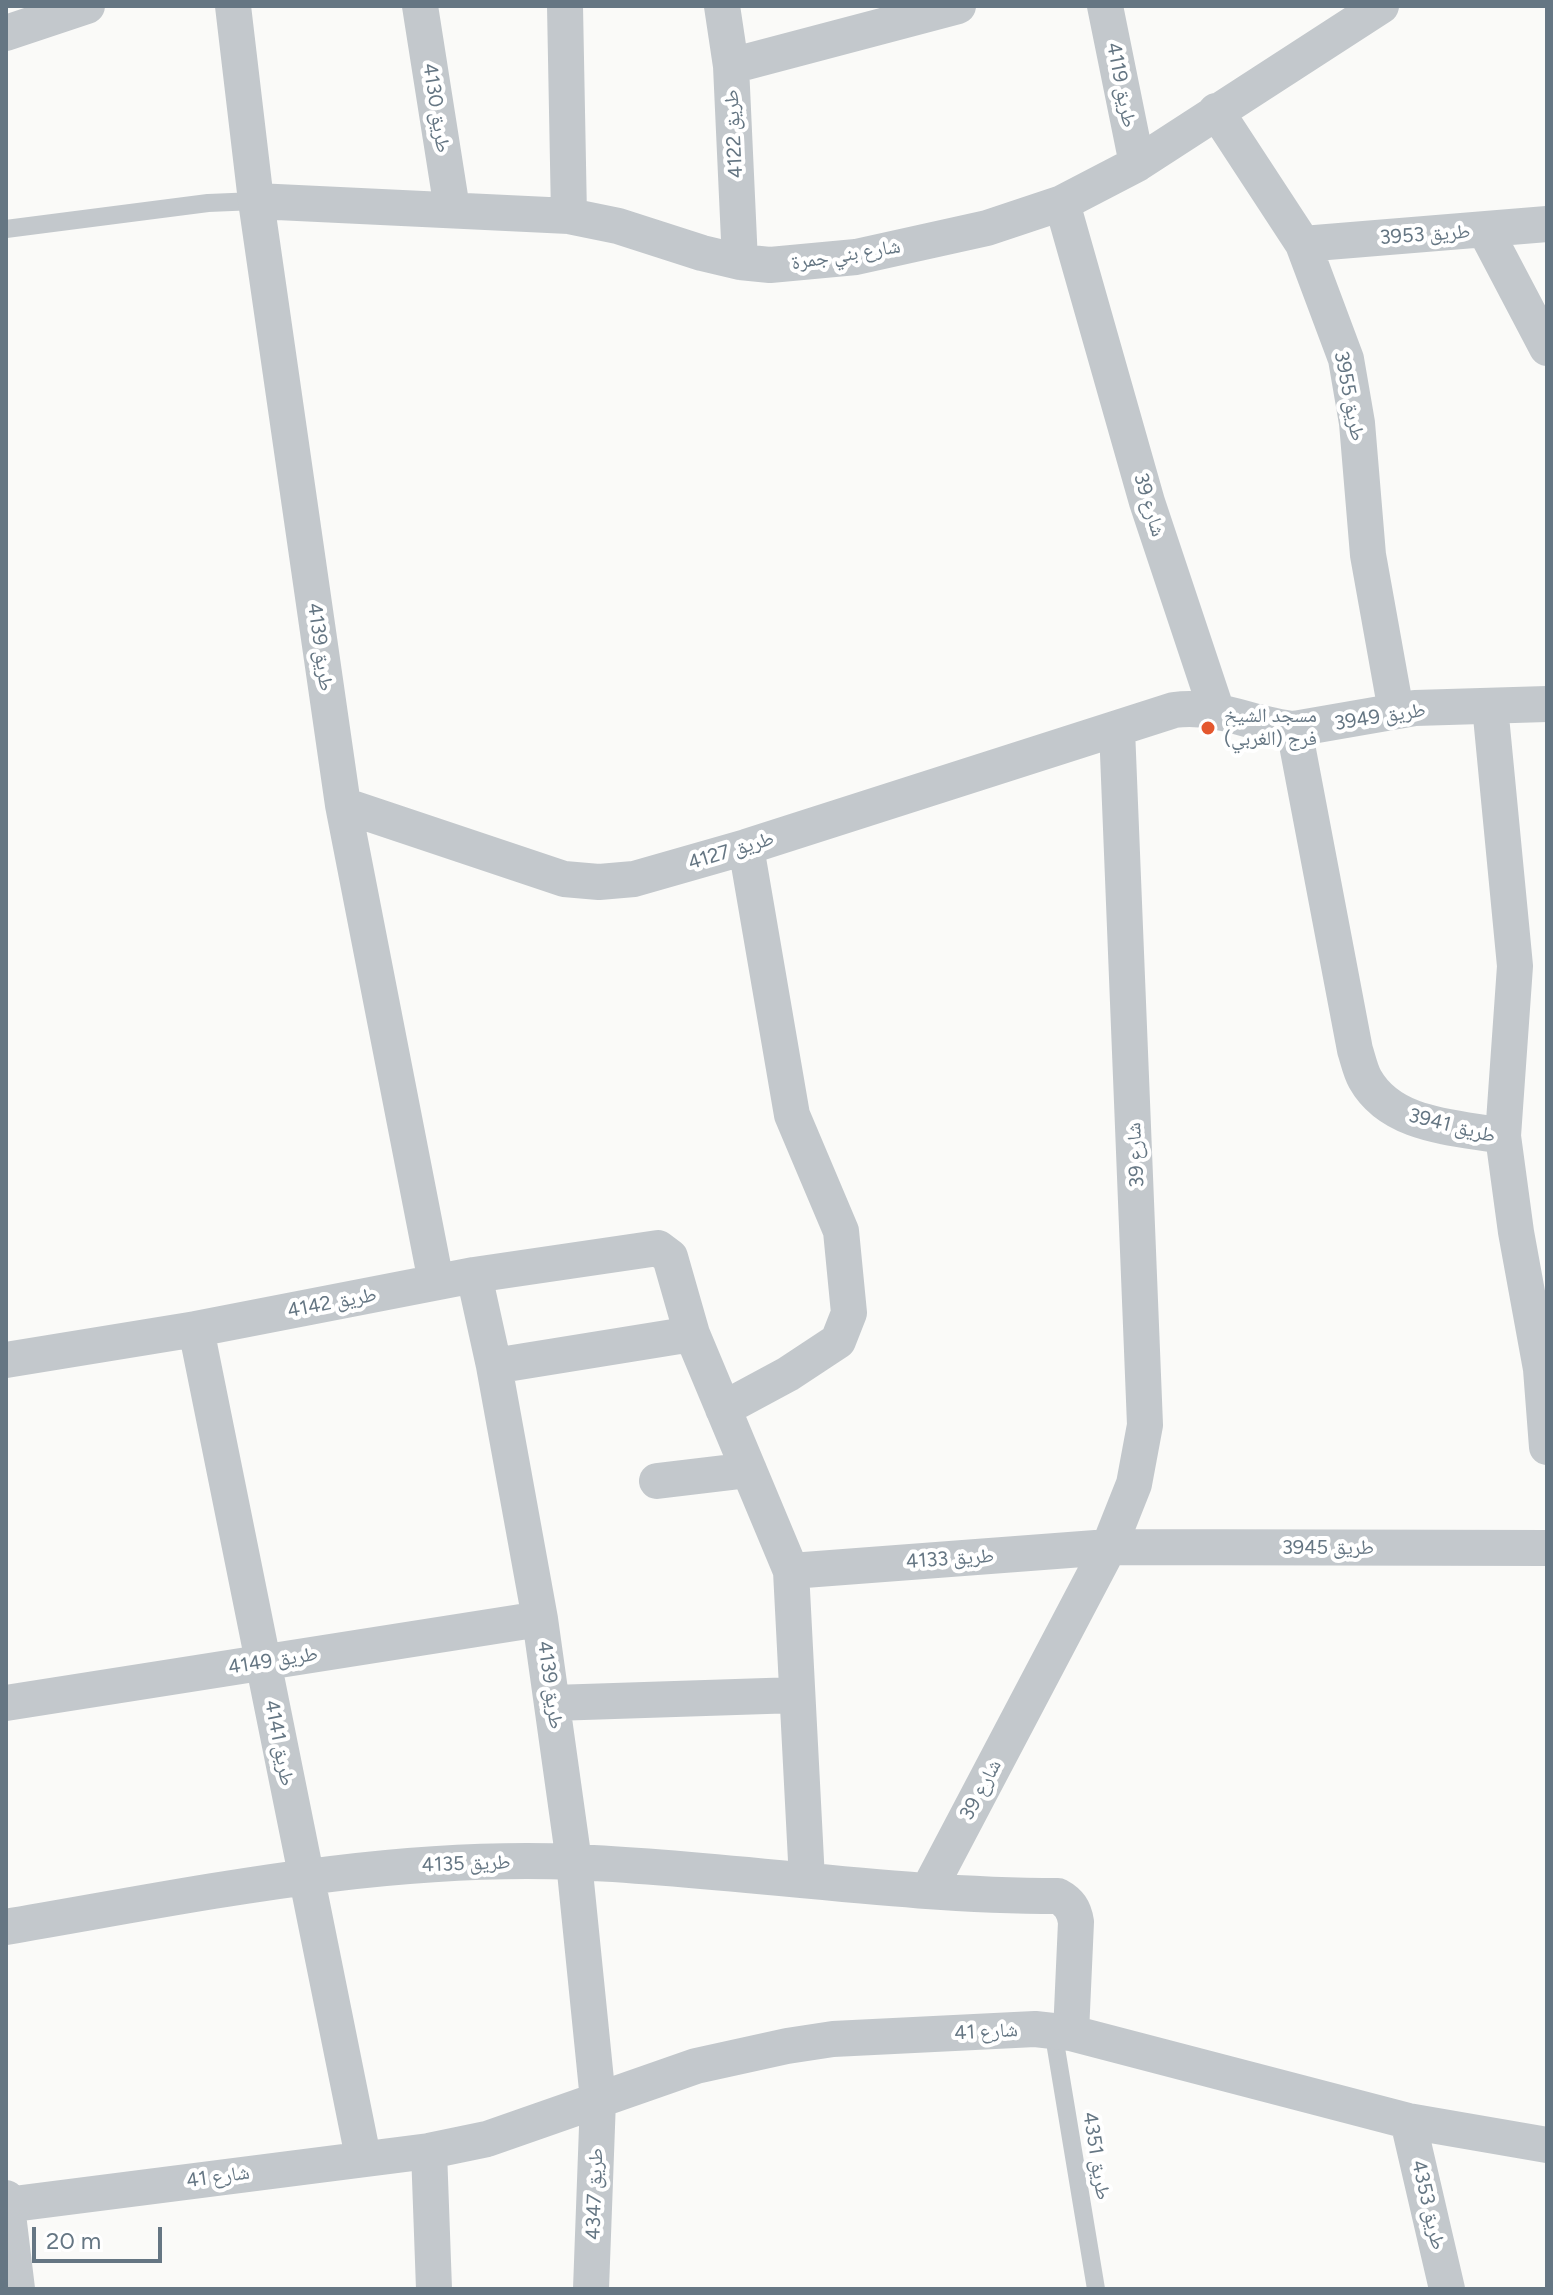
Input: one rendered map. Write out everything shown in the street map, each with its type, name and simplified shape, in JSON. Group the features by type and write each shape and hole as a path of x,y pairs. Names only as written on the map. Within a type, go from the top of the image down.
{"street":[{"path":"6,33 87,6"},
{"name":"طريق 4139","path":"233,6 256,201 343,805 436,1282"},
{"name":"طريق 4130","path":"420,6 452,209"},
{"path":"565,6 569,216"},
{"name":"طريق 4122","path":"722,6 731,66 740,262"},
{"path":"731,66 958,6"},
{"name":"طريق 4119","path":"1105,6 1137,164"},
{"name":"شارع بني جمرة","path":"256,201 569,216 618,226 740,262 799,264 856,257 987,228 1062,203 1137,164 1381,6"},
{"name":"طريق 3955","path":"1216,111 1303,244 1346,359 1357,423 1368,555 1396,711"},
{"name":"شارع 39","path":"1062,203 1147,502 1216,709"},
{"name":"طريق 3953","path":"1303,244 1547,224"},
{"path":"1485,230 1547,348"},
{"name":"طريق 3949","path":"1216,709 1275,727 1309,729 1396,711 1547,704"},
{"path":"1490,706 1515,966 1503,1136"},
{"path":"1117,729 1174,710 1193,707 1216,709"},
{"name":"شارع 39","path":"929,1889 1109,1547 1134,1484 1145,1425 1117,729"},
{"name":"طريق 4127","path":"343,805 564,879 599,882 634,879 746,847 1117,729"},
{"name":"طريق 3941","path":"1294,729 1355,1050 1365,1079 1384,1103 1410,1119 1503,1136 1516,1232 1541,1369 1547,1447"},
{"path":"723,1409 788,1374 838,1341 849,1313 841,1231 792,1115 746,847"},
{"name":"طريق 4142","path":"8,1354 196,1329 474,1275 658,1248 670,1257 692,1334"},
{"name":"طريق 4139","path":"474,1275 494,1366 553,1703 574,1862 598,2100"},
{"name":"طريق 4141","path":"196,1329 363,2157"},
{"path":"494,1366 692,1334 791,1571 807,1880"},
{"path":"657,1481 749,1470"},
{"name":"طريق 3945","path":"1109,1547 1547,1548"},
{"name":"طريق 4133","path":"791,1571 1109,1547"},
{"name":"طريق 4149","path":"6,1703 540,1619"},
{"path":"553,1703 797,1695"},
{"name":"طريق 4135","path":"6,1927 306,1876 435,1863 574,1862 929,1889"},
{"path":"929,1889 1058,1896 1068,1901 1076,1922 1062,2032"},
{"name":"شارع 41","path":"6,2205 363,2157 429,2151 487,2139 696,2066 787,2046 864,2037 1062,2032 1408,2121 1547,2145"},
{"name":"طريق 4347","path":"591,2289 598,2100"},
{"name":"طريق 4353","path":"1408,2121 1447,2289"},
{"path":"429,2151 434,2289"},
{"path":"6,2198 17,2289"}],"lane":[{"path":"6,229 208,203 256,201"},
{"name":"طريق 4351","path":"1062,2032 1096,2289"}],"place":[{"name":"مسجد الشيخ فرج (الغربي)","path":"1208,728"}]}
